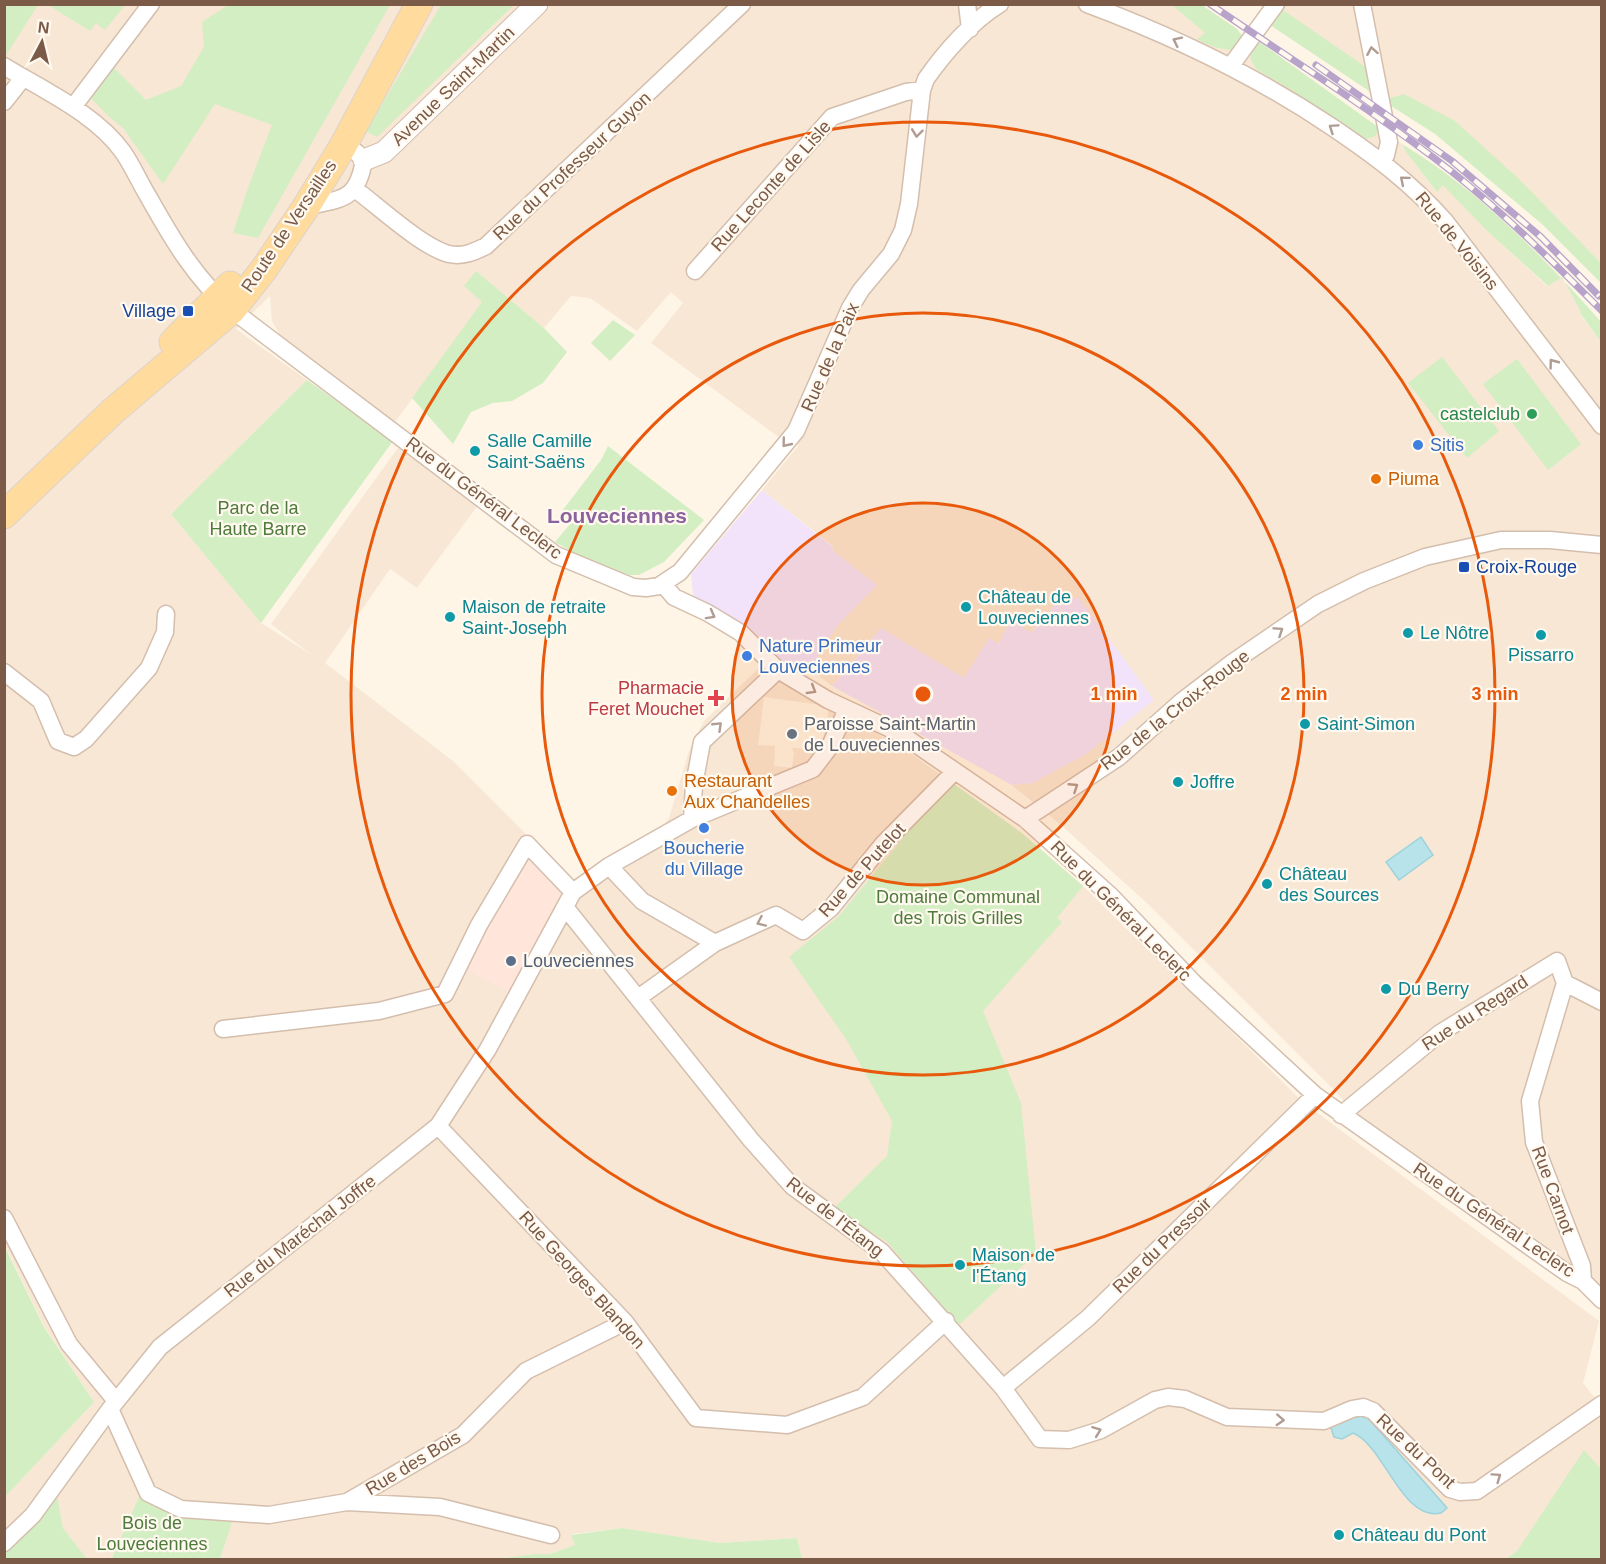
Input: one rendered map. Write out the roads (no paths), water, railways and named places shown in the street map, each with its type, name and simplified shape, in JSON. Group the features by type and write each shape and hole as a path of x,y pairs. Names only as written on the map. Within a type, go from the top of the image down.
{"main road":[{"name":"Route de Versailles","path":"4,515 264,269 343,150 419,4"},
{"name":"Route de Versailles","path":"225,304 257,255 343,150"}],"street":[{"path":"73,107 151,4"},
{"name":"Avenue Saint-Martin","path":"343,150 384,152 537,4"},
{"name":"Rue du Professeur Guyon","path":"355,189 430,246 451,254 468,254 486,246 742,4"},
{"path":"967,4 970,29"},
{"name":"Rue de la Paix","path":"663,584 680,572 796,431 850,308 861,290 891,254 903,230 909,204 922,90 926,80 934,67 970,29 987,12 1000,4"},
{"name":"Rue de Voisins","path":"1087,4 1147,27 1230,67 1302,107 1382,161 1418,191 1445,221 1602,426"},
{"path":"1230,67 1276,4"},
{"path":"1362,4 1389,142 1382,161"},
{"name":"Rue du Général Leclerc","path":"4,66 87,116 122,151 192,268 225,304 556,555 628,586 646,588 663,584 674,597 708,613 741,633 778,670 847,709 901,734 1025,819 1111,896 1194,983 1315,1095 1567,1273 1583,1281 1602,1300"},
{"path":"4,102 23,78"},
{"name":"Rue Leconte de Lisle","path":"695,271 832,117 906,92 922,90"},
{"path":"306,207 343,198 355,189 362,172 343,150"},
{"name":"Rue de la Croix-Rouge","path":"1025,819 1119,757 1182,701 1233,662 1318,604 1364,581 1425,557 1500,540 1550,540 1602,545"},
{"path":"4,672 41,701 58,741 74,747 86,739 149,668 165,632 166,614"},
{"path":"692,819 694,785 702,742 778,670"},
{"path":"223,1029 379,1011 445,994 479,925 527,844 573,892 609,866 692,819 813,769 829,748 847,709"},
{"name":"Rue de Putelot","path":"715,943 776,915 803,931 831,908 883,844 955,771"},
{"path":"609,866 642,901 715,943 638,998"},
{"name":"Rue du Maréchal Joffre","path":"4,1543 33,1515 113,1405 160,1347 438,1126 488,1049 573,892"},
{"name":"Rue de l'Étang","path":"565,907 751,1140 792,1186 876,1246 946,1321 1003,1388 1040,1439"},
{"name":"Rue du Regard","path":"1341,1115 1440,1033 1557,961 1565,983"},
{"path":"1565,983 1602,1002"},
{"name":"Rue Carnot","path":"1565,983 1530,1101 1534,1142 1582,1266 1583,1281"},
{"name":"Rue du Pressoir","path":"1003,1388 1088,1318 1315,1095"},
{"name":"Rue Georges Blandon","path":"438,1126 625,1322 696,1418 787,1425 863,1397 946,1321"},
{"path":"4,1218 69,1344 113,1405 148,1493 181,1509 269,1515 347,1502 440,1508 551,1535"},
{"name":"Rue des Bois","path":"347,1502 463,1435 526,1371 625,1322"},
{"name":"Rue du Pont","path":"1040,1439 1069,1440 1101,1430 1155,1400 1168,1397 1185,1399 1227,1417 1324,1421 1352,1409 1363,1407 1373,1411 1450,1489 1460,1492 1477,1491 1602,1404"}],"water":[{"path":"1421,837 1433,855 1399,880 1386,862"},
{"path":"1355,1415 1368,1418 1447,1508 1441,1513 1427,1513 1415,1506 1404,1495 1364,1440 1353,1433 1342,1439 1334,1437 1331,1428 1339,1420"}],"railway":[{"path":"1210,4 1362,106 1451,171 1510,221 1602,311"},
{"path":"1316,65 1452,161 1541,237 1599,296"}],"place":[{"name":"Village","path":"188,311"},
{"name":"castelclub","path":"1532,414"},
{"name":"Sitis","path":"1418,445"},
{"name":"Salle Camille Saint-Saëns","path":"475,451"},
{"name":"Piuma","path":"1376,479"},
{"name":"Croix-Rouge","path":"1464,567"},
{"name":"Château de Louveciennes","path":"966,607"},
{"name":"Maison de retraite Saint-Joseph","path":"450,617"},
{"name":"Le Nôtre","path":"1408,633"},
{"name":"Pissarro","path":"1541,635"},
{"name":"Nature Primeur Louveciennes","path":"747,656"},
{"name":"Pharmacie Feret Mouchet","path":"716,698"},
{"name":"Saint-Simon","path":"1305,724"},
{"name":"Paroisse Saint-Martin de Louveciennes","path":"792,734"},
{"name":"Joffre","path":"1178,782"},
{"name":"Restaurant Aux Chandelles","path":"672,791"},
{"name":"Boucherie du Village","path":"704,828"},
{"name":"Château des Sources","path":"1267,884"},
{"name":"Louveciennes","path":"511,961"},
{"name":"Du Berry","path":"1386,989"},
{"name":"Maison de l'Étang","path":"960,1265"},
{"name":"Château du Pont","path":"1339,1535"}],"district":[{"name":"Louveciennes","path":"617,515"}],"park label":[{"name":"Parc de la Haute Barre","path":"258,518"},
{"name":"Domaine Communal des Trois Grilles","path":"958,907"},
{"name":"Bois de Louveciennes","path":"152,1534"}]}
